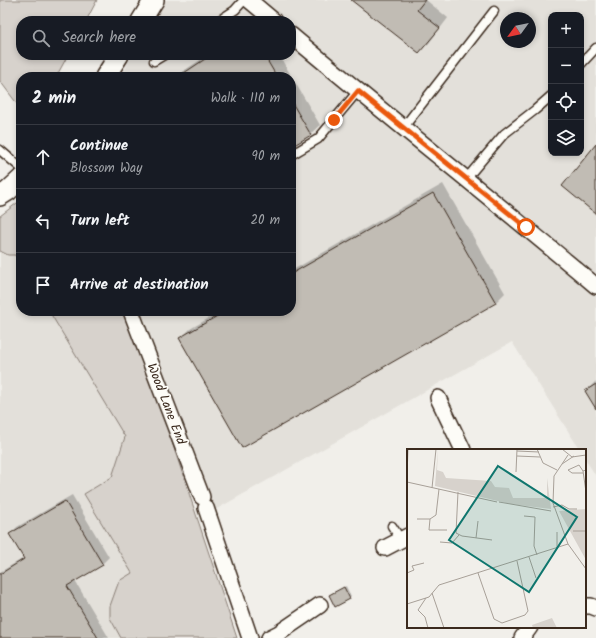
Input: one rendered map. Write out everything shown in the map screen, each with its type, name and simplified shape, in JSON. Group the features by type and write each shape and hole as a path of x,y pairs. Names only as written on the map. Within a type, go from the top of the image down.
{"street":[{"path":"144,16 154,0"},
{"path":"249,0 268,16"},
{"path":"296,39 596,286"},
{"path":"108,72 116,60"},
{"path":"0,196 16,184"},
{"name":"Wood Lane End","path":"133,316 204,502 250,638"},
{"path":"438,398 464,449"},
{"path":"385,548 404,538"},
{"path":"269,638 279,633 320,605"},
{"path":"586,606 596,608"},
{"path":"522,638 529,628"}],"lane":[{"path":"226,16 235,10 244,0"},
{"path":"403,128 494,11"},
{"path":"584,61 596,48"},
{"path":"296,153 318,139 358,91"},
{"path":"466,179 504,134 548,99"},
{"path":"0,150 16,164"},
{"path":"392,526 404,538"}],"shaded area":[{"path":"0,0 97,0 89,16 16,16 16,60 65,60 59,72 16,72 16,102 0,81"},
{"path":"160,0 596,0 596,476 586,461 586,449 579,449 512,342 215,510 137,316 296,316 296,72 124,72 130,60 296,60 296,16 152,16"},
{"path":"16,204 16,257 15,255 8,255 0,251 0,216"},
{"path":"0,236 16,253 16,316 56,316 127,435 219,638 0,638"},
{"path":"52,316 125,316 167,427 237,638 121,638 110,618 110,606 119,581 132,573 84,494 112,477 125,437"}],"building":[{"path":"351,0 425,0 417,10 440,28 419,53"},
{"path":"204,60 267,60 274,72 186,72"},
{"path":"296,110 311,135 296,144"},
{"path":"596,144 596,214 562,186"},
{"path":"433,193 496,303 242,448 179,338 217,316 296,316 296,271"},
{"path":"596,384 596,409 585,391"},
{"path":"65,501 103,565 67,586 98,638 0,638 0,574 24,559 9,534"},
{"path":"344,587 350,599 335,607 329,595"}],"route":[{"path":"334,120 358,91 526,227"}]}
